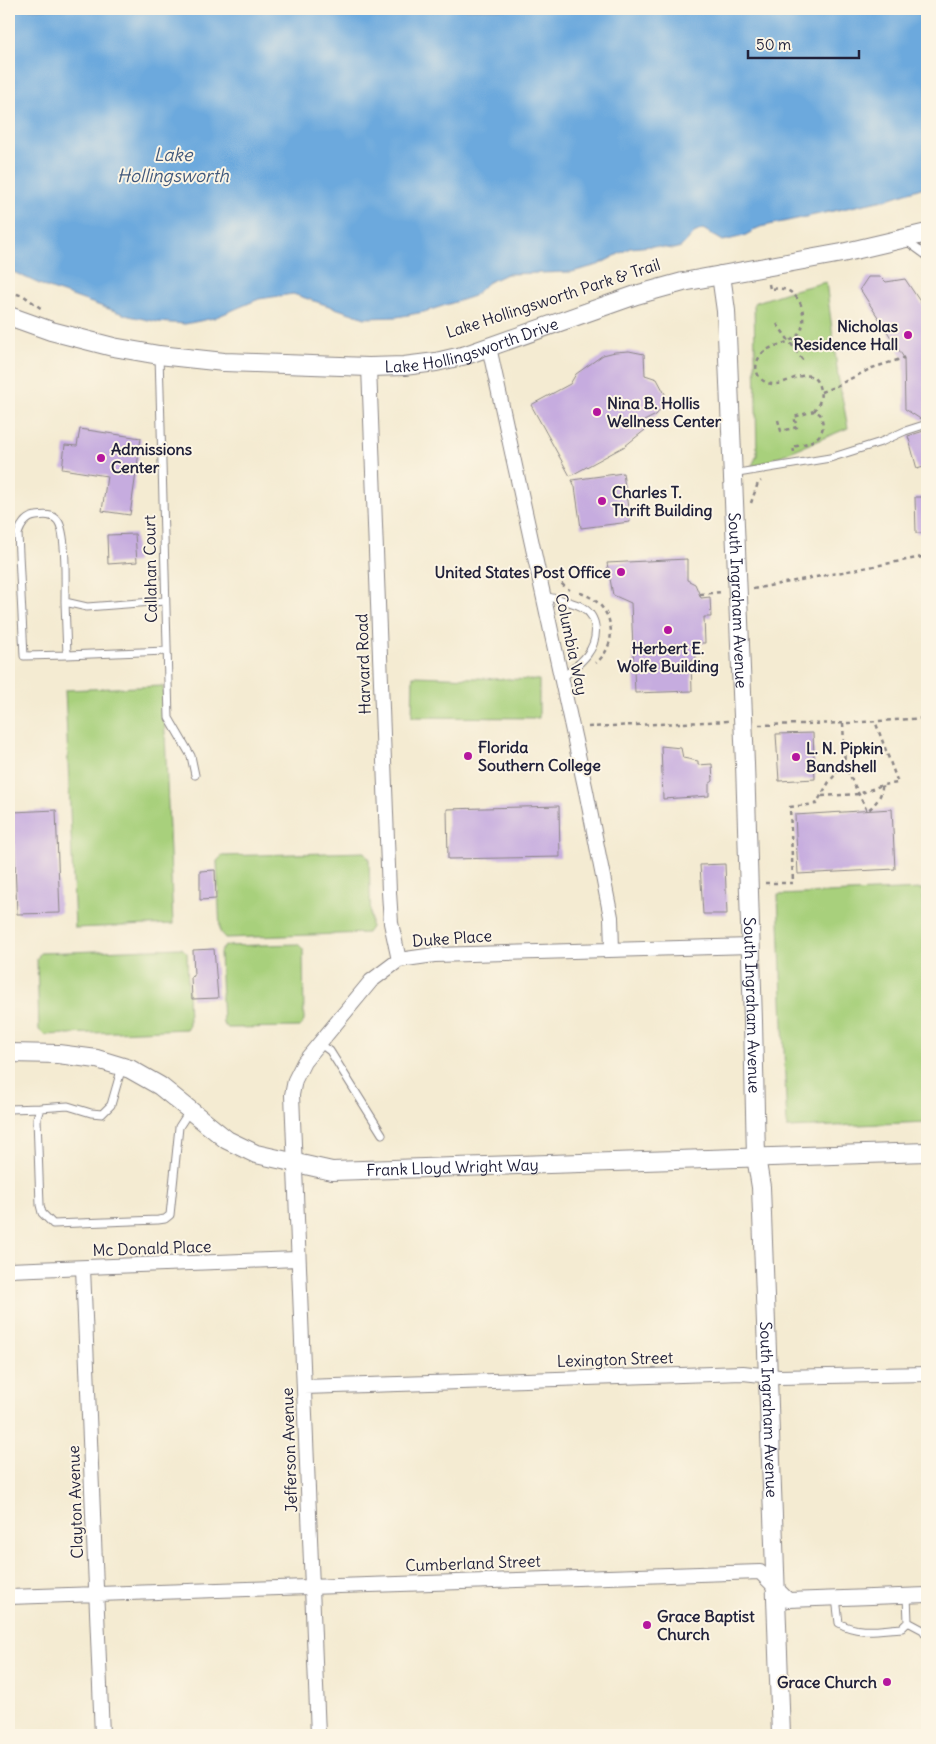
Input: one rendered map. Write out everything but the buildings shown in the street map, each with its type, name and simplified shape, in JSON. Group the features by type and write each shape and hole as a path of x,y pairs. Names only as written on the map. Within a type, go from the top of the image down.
{"street":[{"name":"Lake Hollingsworth Drive","path":"9,316 51,331 113,347 159,355 224,362 369,367 404,366 436,362 466,355 636,295 683,282 842,253 927,233"},
{"name":"South Ingraham Avenue","path":"721,275 726,311 751,946 756,1157 760,1188 781,1735"},
{"name":"Columbia Way","path":"489,347 562,679 611,917 612,949"},
{"name":"Harvard Road","path":"369,367 389,892 391,923 399,960"},
{"name":"Duke Place","path":"294,1163 292,1096 295,1080 304,1062 371,981 399,960 434,955 751,946"},
{"name":"Frank Lloyd Wright Way","path":"9,1053 58,1054 97,1059 130,1069 160,1086 228,1140 256,1154 332,1172 927,1152"},
{"name":"Jefferson Avenue","path":"294,1163 318,1735"},
{"name":"Mc Donald Place","path":"9,1270 297,1259"},
{"name":"Clayton Avenue","path":"82,1268 102,1735"},
{"name":"Lexington Street","path":"304,1387 743,1373 779,1377 927,1374"},
{"name":"Cumberland Street","path":"9,1597 760,1572 788,1600 927,1595"}],"lane":[{"path":"904,239 927,256"},
{"name":"Callahan Court","path":"159,355 168,718 191,756 195,775"},
{"path":"732,474 830,458 881,442 927,424"},
{"path":"67,655 62,529 58,520 48,515 32,517 21,525 18,534 24,656 67,655 166,651"},
{"path":"543,596 580,606 591,614 595,625 595,639 588,654 562,679"},
{"path":"65,602 87,607 165,602"},
{"path":"319,1043 330,1050 382,1134"},
{"path":"9,1109 68,1106 91,1113 102,1114 111,1104 122,1067"},
{"path":"40,1108 38,1118 40,1205 42,1213 53,1224 110,1223 165,1219 170,1214 173,1196 179,1127 190,1110"},
{"path":"836,1598 839,1623 848,1629 860,1631 902,1628 908,1622 907,1596"},
{"path":"908,1622 922,1630 927,1636"}],"path":[{"path":"769,284 770,289 779,288 790,291 796,296 801,304 804,320 796,337 764,351 757,361 756,372 759,377 769,384 783,383 797,376 811,377 815,380 821,392 820,402 814,411 794,417 797,427 781,431 778,420"},
{"path":"9,292 24,296 44,310"},
{"path":"776,324 804,362"},
{"path":"821,392 872,368 904,358"},
{"path":"796,463 792,447 812,441 818,437 823,429 824,423 820,414 814,411"},
{"path":"749,511 758,483 764,478"},
{"path":"751,589 927,556"},
{"path":"700,594 725,592"},
{"path":"756,725 875,722 927,718"},
{"path":"588,727 730,721"},
{"path":"821,796 858,794 882,785 898,783 875,722"},
{"path":"843,723 845,763 867,811 873,806 883,789 882,785"},
{"path":"761,883 793,883 790,807 816,804 829,782 845,763"}],"green space":[{"path":"826,282 838,376 848,428 751,468 757,455 754,303"},
{"path":"413,676 539,680 539,718 412,717"},
{"path":"163,686 173,924 75,928 65,690"},
{"path":"364,852 369,859 371,927 367,933 225,938 220,932 217,861 222,856"},
{"path":"922,889 927,1022 927,1122 787,1128 778,895"},
{"path":"298,944 303,949 304,1021 300,1027 228,1028 223,1024 220,952 225,946"},
{"path":"182,948 187,953 189,1025 186,1029 44,1035 39,1030 37,959 40,953"}],"water":[{"name":"Lake Hollingsworth","path":"9,9 927,9 927,186 888,199 760,227 744,236 723,241 703,229 694,233 681,247 673,249 651,246 630,248 598,265 572,272 506,274 487,283 474,296 424,312 397,317 365,318 293,294 259,299 214,318 185,324 158,322 129,316 46,287 9,270"}],"place":[{"name":"Nicholas Residence Hall","path":"908,335"},
{"name":"Nina B. Hollis Wellness Center","path":"597,412"},
{"name":"Admissions Center","path":"101,458"},
{"name":"Charles T. Thrift Building","path":"602,501"},
{"name":"United States Post Office","path":"621,572"},
{"name":"Herbert E. Wolfe Building","path":"668,630"},
{"name":"Florida Southern College","path":"468,756"},
{"name":"L. N. Pipkin Bandshell","path":"796,757"},
{"name":"Grace Baptist Church","path":"647,1625"},
{"name":"Grace Church","path":"887,1682"}]}
